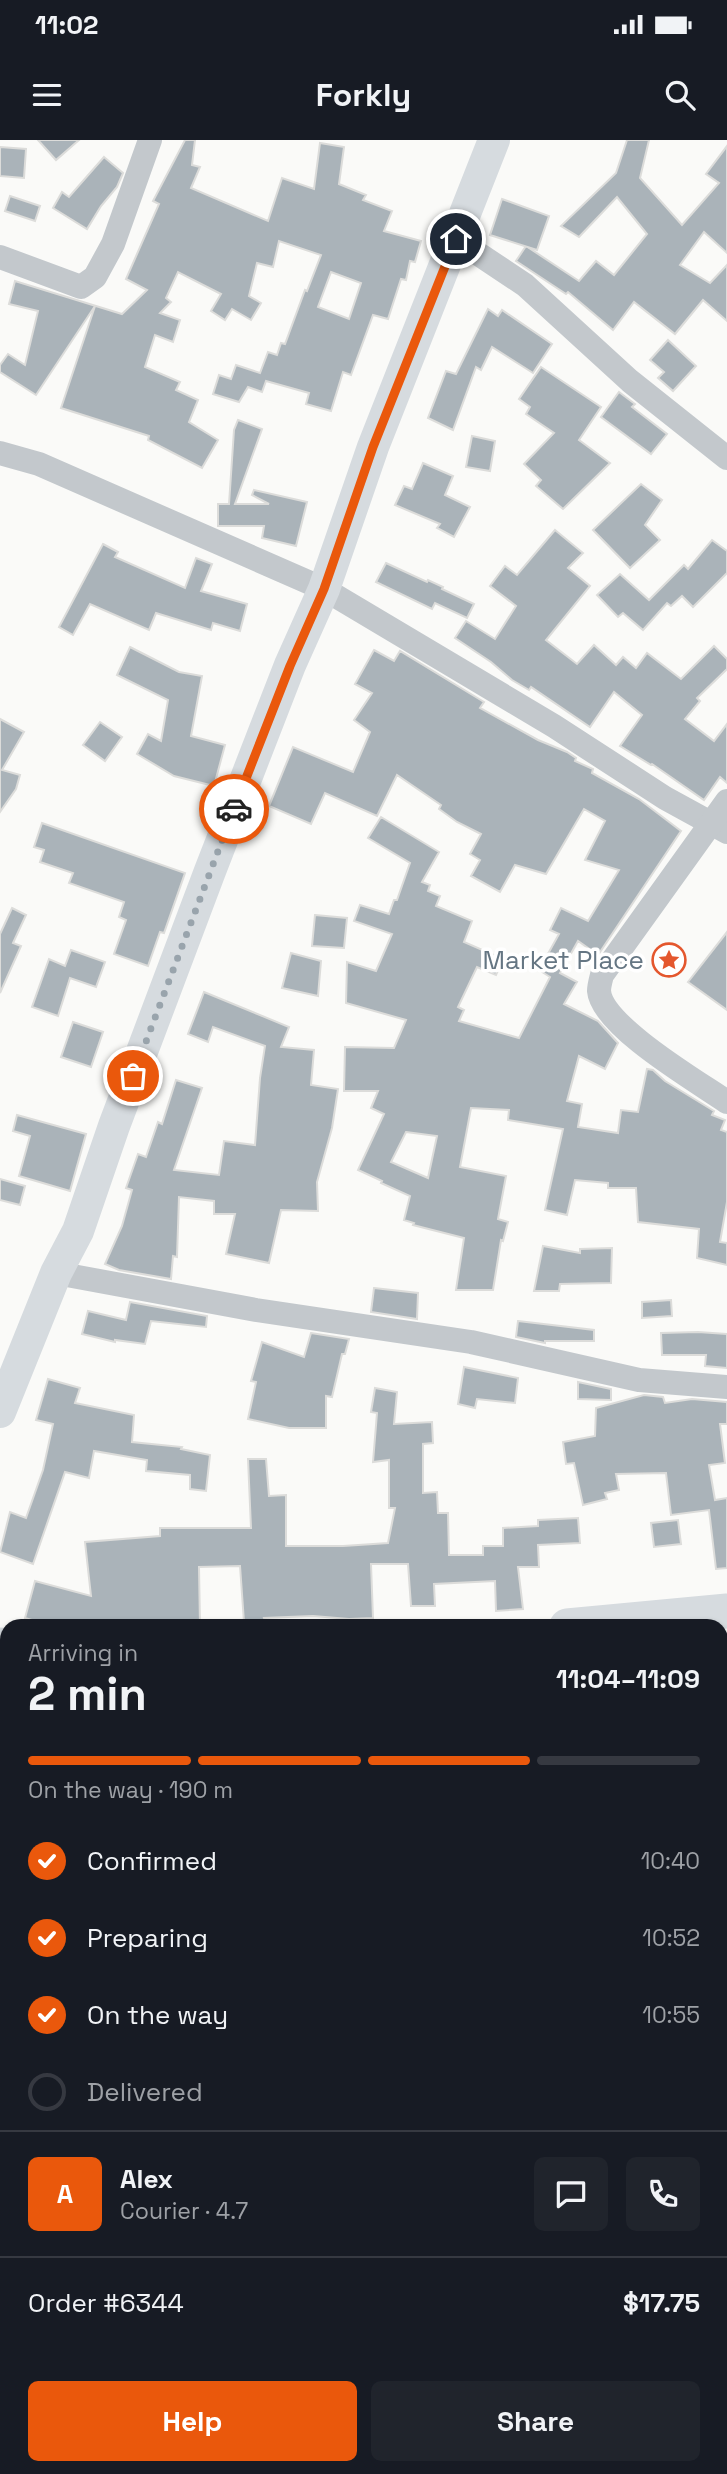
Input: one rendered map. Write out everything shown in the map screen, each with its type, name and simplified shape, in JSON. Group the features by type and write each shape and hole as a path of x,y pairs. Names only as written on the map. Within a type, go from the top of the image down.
{"highway":[{"path":"657,1619 727,1611"},
{"path":"0,1645 0,1666"}],"main road":[{"path":"0,1412 57,1273 78,1231 114,1126 210,871 290,666 324,589 373,447 494,140"}],"street":[{"path":"0,257 81,287 95,277 113,244 150,140"},
{"path":"456,239 525,285 630,381 727,458"},
{"path":"0,453 39,464 324,589 554,726 665,798 720,827"},
{"path":"727,801 720,827 615,955 602,975 599,992 610,1013 629,1034 727,1102"},
{"path":"57,1273 256,1310 471,1342 639,1380 727,1387"}],"building":[{"path":"38,140 79,140 56,160"},
{"path":"185,140 195,140 192,165 200,167 191,188 268,221 282,178 314,189 320,143 344,147 339,184 366,195 363,200 392,211 384,231 421,241 415,262 410,261 406,280 401,279 388,319 373,315 351,375 343,372 331,411 306,404 309,393 266,381 262,392 248,387 239,402 213,394 219,375 231,379 236,365 260,373 268,352 277,355 281,343 285,344 321,255 279,241 273,267 257,263 249,296 261,303 251,320 232,309 225,320 211,311 221,294 178,272 166,298 171,302 160,313 180,320 173,342 155,335 145,367 180,382 176,390 198,400 189,422 218,440 202,468 148,440 149,436 61,408 95,306 36,395 0,372 0,365 8,354 25,365 38,311 9,304 15,281 122,314 147,290 126,279 159,204 153,201","holes":["331,272 361,283 349,319 318,307"]},
{"path":"627,140 649,140 640,178 682,225 719,183 706,174 727,146 727,253 704,232 680,265 710,283 727,265 727,321 703,300 675,334 634,302 613,330 568,292 566,294 516,261 526,246 579,281 596,261 614,275 647,234 617,197 579,237 561,226 616,173"},
{"path":"0,147 26,149 24,178 0,176"},
{"path":"104,157 123,173 117,187 87,229 53,208 62,192 69,197"},
{"path":"10,196 40,206 35,221 5,211"},
{"path":"502,199 549,216 537,250 490,235"},
{"path":"488,309 498,316 502,310 552,344 533,373 492,347 481,370 476,367 453,430 428,418 446,371 456,374"},
{"path":"668,340 696,366 673,391 658,378 664,372 650,360"},
{"path":"541,367 601,407 579,440 610,463 563,509 536,486 541,480 524,464 554,433 526,414 530,407 519,399"},
{"path":"619,392 635,404 632,407 667,434 651,454 601,417"},
{"path":"238,420 262,429 235,504 269,504 252,495 254,490 307,502 296,546 262,538 264,526 218,526 218,504 229,504 234,430"},
{"path":"472,436 495,441 490,471 466,467"},
{"path":"423,463 453,476 445,495 470,507 454,537 437,528 440,524 395,505 404,486 412,489"},
{"path":"641,484 662,500 645,525 660,540 630,568 593,530"},
{"path":"555,530 583,553 568,568 590,586 546,640 577,664 594,645 616,665 623,657 636,668 647,653 681,679 714,646 727,659 727,669 697,698 700,701 685,719 714,741 727,724 727,783 720,777 704,800 652,764 620,746 642,715 614,692 590,727 531,687 529,690 512,680 455,638 466,621 495,639 516,606 490,586 505,566 517,575"},
{"path":"712,540 727,551 727,573 693,607 682,596 671,606 667,603 643,630 623,613 618,617 597,595 620,574 649,600 684,565 688,569"},
{"path":"103,544 118,552 115,557 185,588 196,558 212,564 201,591 247,604 240,631 213,623 211,630 156,613 149,630 90,604 73,635 59,627"},
{"path":"386,563 427,582 428,580 474,604 467,618 435,603 432,609 376,582"},
{"path":"130,647 179,672 202,676 191,736 225,745 214,786 174,776 137,754 148,734 161,741 168,700 117,675"},
{"path":"374,650 394,661 400,651 484,702 480,708 538,740 567,752 576,758 575,761 593,769 592,773 639,799 681,831 598,955 578,941 560,973 577,982 564,1004 598,1021 618,1043 605,1069 579,1056 567,1101 582,1104 578,1127 618,1133 621,1110 638,1112 647,1069 653,1070 665,1081 714,1111 712,1115 725,1120 721,1130 727,1132 727,1202 720,1242 727,1243 727,1265 697,1258 699,1229 638,1222 636,1188 608,1188 608,1183 575,1180 567,1215 545,1210 563,1129 508,1120 509,1110 471,1108 460,1167 506,1176 498,1219 508,1222 503,1241 501,1240 493,1290 456,1290 464,1238 413,1225 414,1223 404,1220 410,1196 358,1170 384,1114 371,1108 378,1091 344,1091 345,1047 394,1048 406,1020 346,1003 347,962 376,971 392,934 354,921 360,905 389,914 410,863 368,838 381,817 439,852 422,882 430,885 428,891 440,896 436,906 472,921 464,942 503,959 496,975 477,967 458,1007 464,1010 459,1021 519,1038 550,977 539,970 559,934 550,930 561,908 588,921 619,870 585,860 605,821 584,809 546,874 515,865 500,892 471,876 480,860 470,854 481,834 457,822 439,809 441,805 397,775 377,816 325,793 311,824 269,806 293,747 353,772 370,732 354,720 372,693 355,684","holes":["406,1132 437,1136 428,1178 391,1162"]},
{"path":"0,719 24,732 2,770 20,775 16,789 0,812"},
{"path":"100,722 122,737 105,761 83,745"},
{"path":"42,823 185,873 164,933 160,932 148,966 114,954 126,920 119,917 124,902 69,883 73,873 40,862 44,850 34,847"},
{"path":"12,908 26,915 13,943 21,946 0,993 0,934"},
{"path":"315,915 347,918 344,948 312,946"},
{"path":"727,932 727,1010 688,982"},
{"path":"71,950 105,962 96,987 70,978 58,1016 32,1007 49,959 65,966"},
{"path":"291,953 321,961 318,996 282,988"},
{"path":"204,992 289,1027 281,1047 314,1050 311,1085 338,1089 332,1128 317,1182 318,1211 281,1210 269,1263 226,1254 235,1214 214,1214 214,1201 179,1197 177,1257 173,1256 171,1279 119,1270 105,1264 122,1226 132,1190 126,1188 138,1154 146,1157 158,1122 162,1124 176,1080 202,1088 174,1170 219,1175 224,1141 255,1145 265,1046 213,1027 208,1042 188,1034"},
{"path":"73,1022 103,1032 91,1067 61,1057"},
{"path":"17,1115 86,1134 70,1191 19,1176 30,1136 13,1131"},
{"path":"0,1179 25,1186 20,1205 0,1200"},
{"path":"543,1246 580,1253 580,1249 612,1248 611,1283 560,1284 559,1291 534,1291"},
{"path":"374,1288 418,1293 417,1319 371,1312"},
{"path":"671,1300 672,1316 642,1318 642,1302"},
{"path":"130,1302 207,1316 206,1327 151,1321 145,1344 115,1342 82,1334 88,1311 126,1320"},
{"path":"518,1321 594,1330 594,1341 545,1343 516,1337"},
{"path":"311,1333 349,1339 345,1354 342,1354 332,1397 326,1396 326,1428 289,1428 248,1419 256,1382 251,1381 262,1342 304,1357"},
{"path":"661,1333 727,1334 727,1368 705,1366 706,1355 662,1355"},
{"path":"464,1367 518,1378 515,1403 477,1399 475,1408 458,1404"},
{"path":"48,1379 80,1388 75,1403 134,1415 132,1442 182,1447 181,1449 210,1455 206,1491 190,1489 190,1475 146,1471 147,1460 94,1451 89,1478 65,1472 33,1564 0,1552 10,1512 26,1518 43,1470 53,1424 36,1420"},
{"path":"578,1382 611,1389 611,1400 578,1399"},
{"path":"375,1388 397,1392 394,1424 432,1422 433,1443 423,1444 423,1493 437,1492 438,1513 448,1513 449,1555 483,1555 483,1546 503,1546 503,1528 538,1526 538,1520 578,1518 580,1543 538,1545 539,1567 518,1567 523,1609 496,1611 495,1581 434,1584 435,1606 411,1606 408,1564 371,1564 373,1618 313,1616 244,1619 240,1566 199,1567 200,1619 25,1618 35,1581 91,1596 85,1542 160,1536 160,1528 251,1528 248,1459 266,1459 269,1496 286,1495 286,1546 388,1543 395,1508 389,1508 389,1460 373,1462 377,1413 371,1412"},
{"path":"644,1395 663,1397 665,1403 692,1399 727,1402 727,1424 720,1424 725,1463 709,1465 715,1500 727,1498 727,1568 716,1569 709,1510 671,1515 666,1473 616,1474 619,1490 605,1493 607,1499 583,1505 574,1463 566,1464 563,1442 595,1436 596,1408"},
{"path":"678,1520 681,1544 654,1547 651,1523"}],"way so far":[{"path":"133,1076 234,809"}],"place":[{"name":"Market Place","path":"669,960"}],"route":[{"path":"234,809 290,666 324,589 373,447 456,239"}]}
